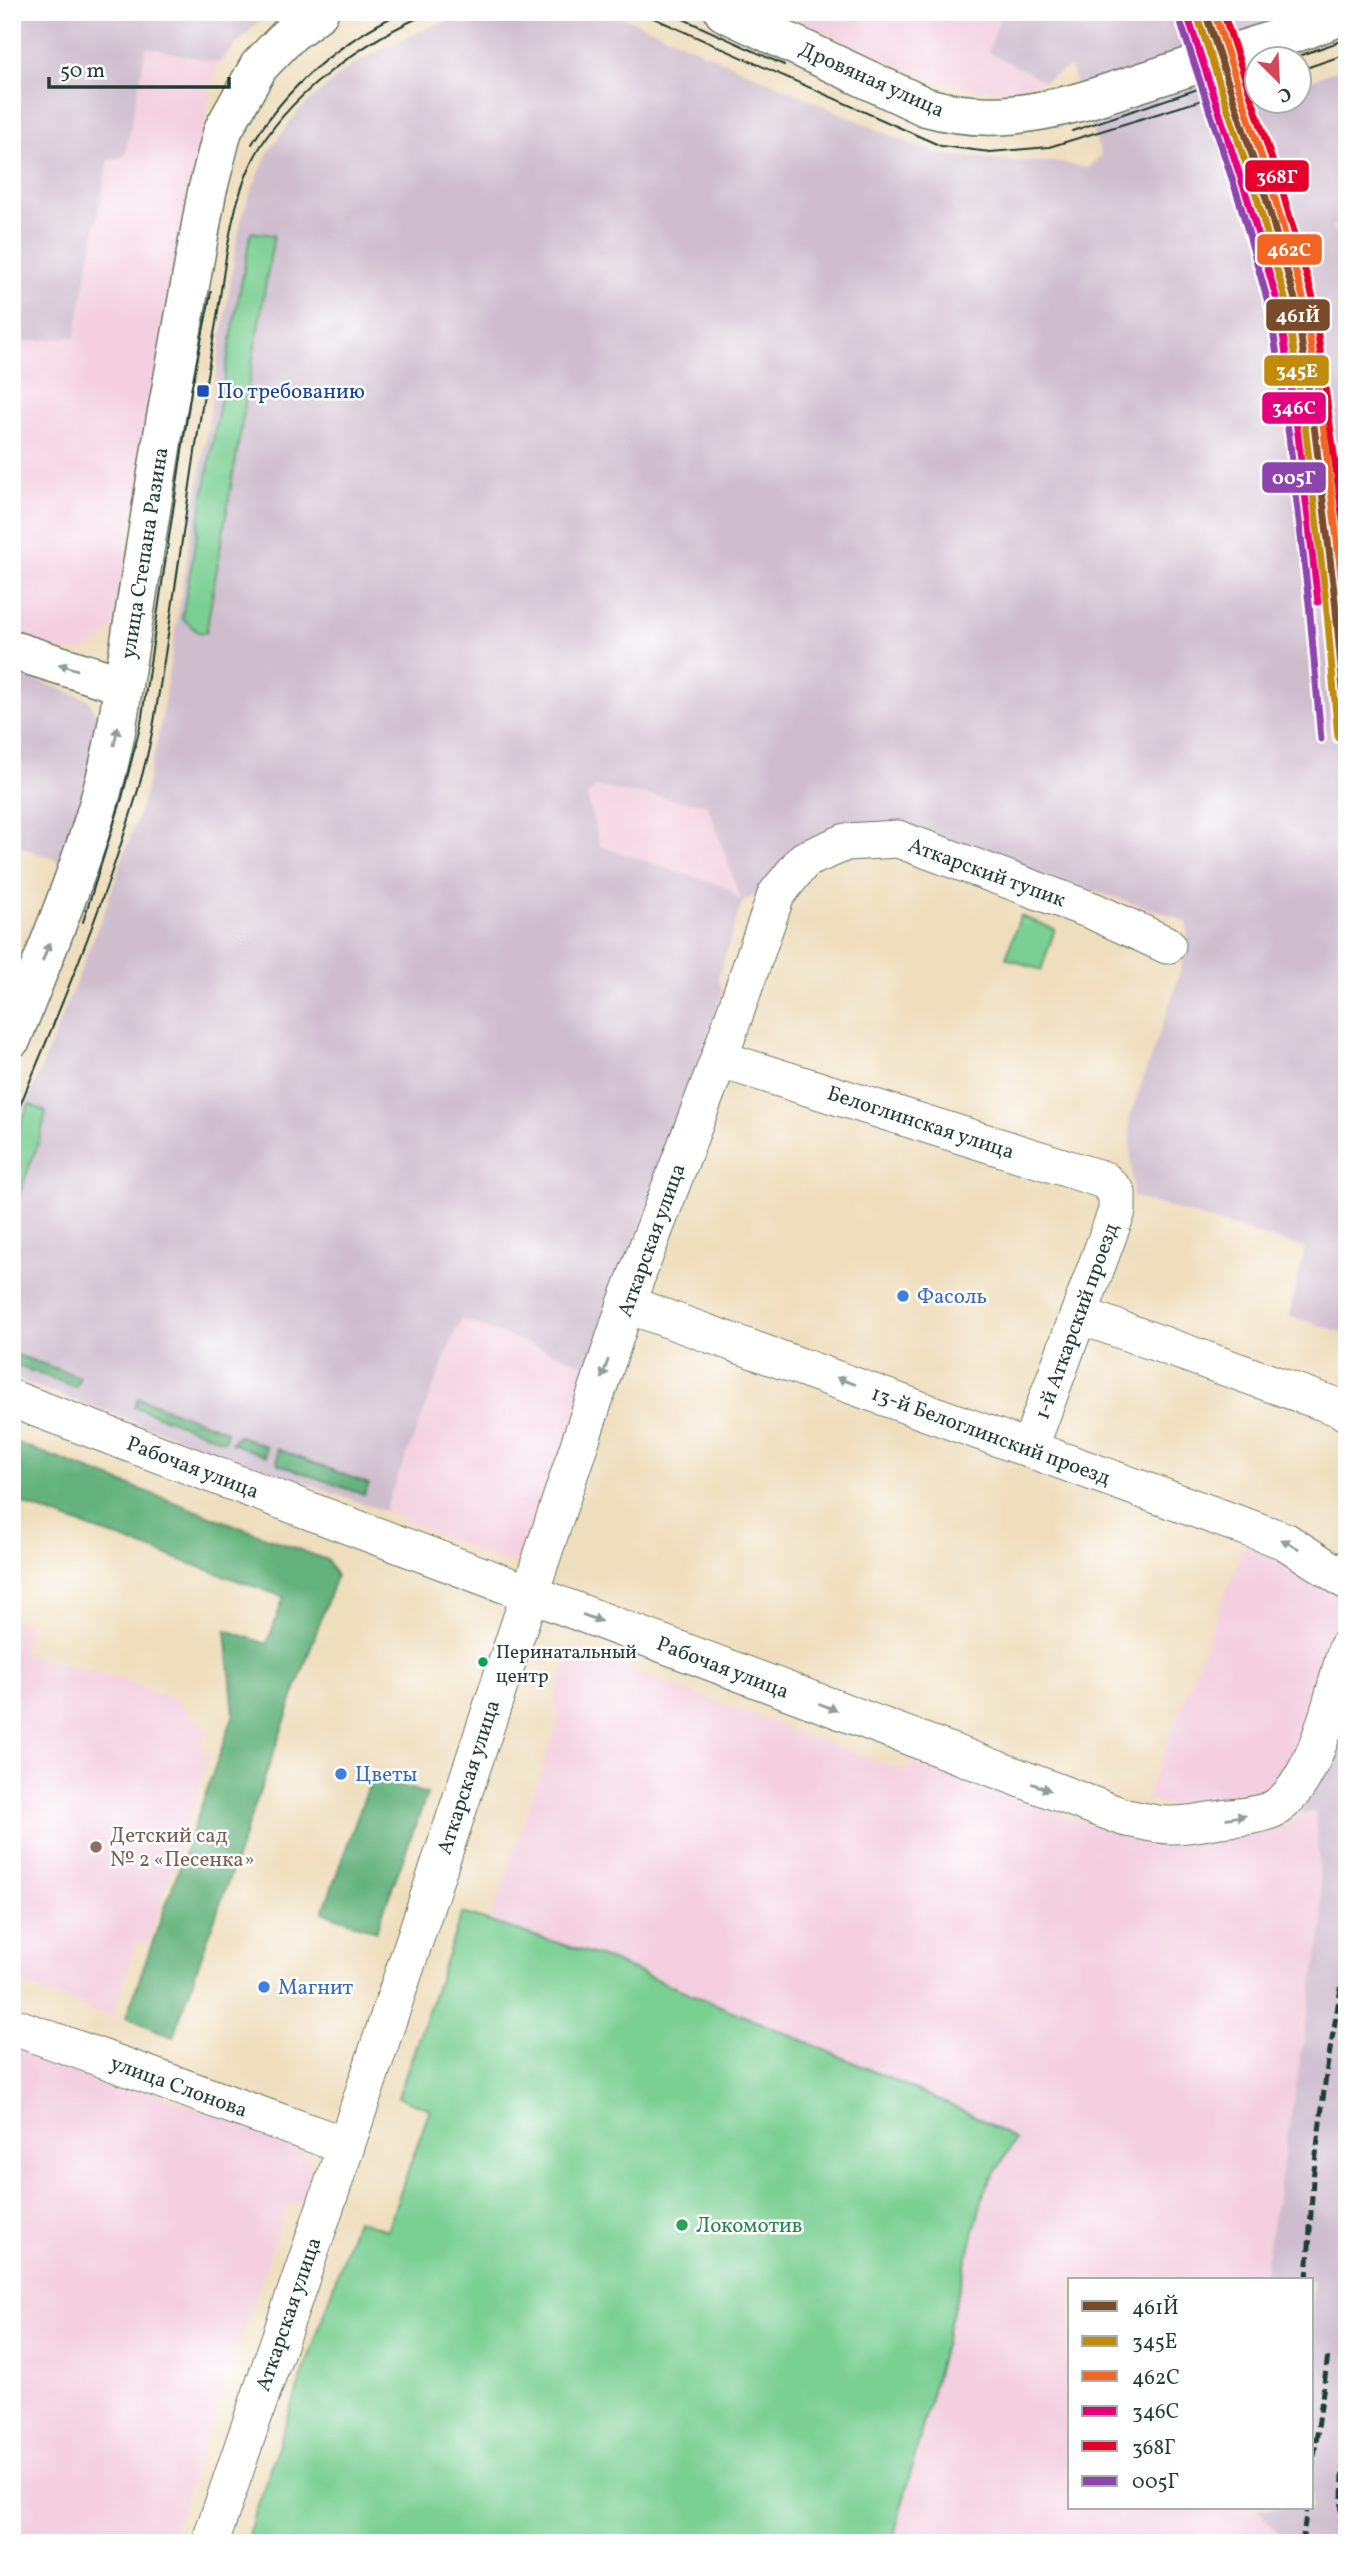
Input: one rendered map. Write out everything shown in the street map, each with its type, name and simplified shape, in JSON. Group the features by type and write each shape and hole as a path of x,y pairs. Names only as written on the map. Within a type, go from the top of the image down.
{"main road":[{"name":"улица Степана Разина","path":"12,1038 65,904 103,795 118,728 165,423 207,192 223,130 260,66 291,33 319,12"},
{"name":"Дровяная улица","path":"724,12 926,107 954,114 1011,116 1044,112 1080,102 1347,14"},
{"path":"12,650 123,685"}],"street":[{"name":"Аткарский тупик","path":"776,895 804,860 846,842 898,839 1093,911 1167,945"},
{"name":"Аткарская улица","path":"210,2543 346,2146 626,1304 719,1059 776,895"},
{"name":"Белоглинская улица","path":"719,1059 1104,1180 1117,1194"},
{"name":"1-й Аткарский проезд","path":"1029,1448 1117,1212 1117,1194"},
{"name":"13-й Белоглинский проезд","path":"626,1304 1285,1541 1341,1567"},
{"path":"1079,1315 1340,1408 1347,1413"},
{"name":"Рабочая улица","path":"12,1399 1126,1818 1168,1825 1241,1817 1273,1810 1297,1790 1310,1768 1347,1648"},
{"name":"улица Слонова","path":"12,2026 346,2146"}],"shaded area":[{"path":"12,12 268,12 219,63 146,47 125,156 108,160 75,337 21,342 12,373"},
{"path":"473,12 607,12 618,14 899,139 944,155 1057,162 1089,168 1101,155 1070,67 1044,81 988,52 1002,12 1270,12 1282,46 1244,46 1244,116 1314,116 1314,79 1347,66 1347,221 1331,227 1347,244 1347,1334 1289,1316 1305,1248 1133,1197 1129,1119 1174,992 1188,943 1187,923 1176,917 892,827 773,883 742,903 718,978 723,991 592,1367 461,1319 384,1511 12,1378 12,1141 104,912 144,797 160,727 239,229 248,198 269,151 298,111 349,67 432,26","holes":["596,787 708,805 741,901 728,888 600,846 587,797"]},
{"path":"781,12 1002,12 988,52 1044,81 1003,90 949,84 923,76"},
{"path":"146,47 219,63 211,89 113,627 102,640 85,651 64,651 12,634 12,373 20,342 75,337 108,160 125,155"},
{"path":"12,671 88,699 103,729 62,862 12,844"},
{"path":"596,787 708,805 742,903 727,888 600,846 587,797"},
{"path":"461,1319 592,1367 529,1549 516,1561 496,1560 384,1511"},
{"path":"1246,1539 1341,1592 1347,1601 1346,1623 1300,1761 1280,1787 1238,1804 1179,1807 1145,1800"},
{"name":"Детский сад № 2 «Песенка»","path":"12,1618 31,1625 21,1652 120,1678 173,1698 208,1729 200,1749 210,1754 148,1944 137,1941 113,2018 12,1980"},
{"path":"573,1652 583,1652 907,1772 913,1759 1126,1837 1283,1825 1301,1813 1315,1810 1323,1925 1263,2278 1068,2278 1068,2510 1259,2510 1286,2543 892,2543 985,2189 1014,2140 979,2118 807,2042 602,1957 489,1922 560,1716 553,1703 566,1663"},
{"path":"1347,1686 1347,2543 1286,2543 1259,2510 1314,2510 1314,2278 1263,2278 1323,1925 1315,1811 1301,1813 1319,1774"},
{"path":"12,2041 293,2142 305,2155 310,2166 311,2182 302,2205 288,2203 170,2543 12,2543"}],"green space":[{"path":"251,232 274,235 206,633 198,632 182,618"},
{"path":"1020,916 1055,929 1041,970 1006,958"},
{"path":"29,1104 46,1112 40,1137 12,1214 12,1146"},
{"path":"12,1353 80,1377 76,1387 12,1364"},
{"path":"138,1398 227,1431 225,1441 134,1407"},
{"path":"238,1435 265,1446 266,1456 231,1443"},
{"path":"12,1441 327,1560 336,1576 173,2037 126,2017 234,1714 226,1630 267,1644 284,1597 12,1500"},
{"path":"277,1449 369,1484 364,1495 278,1464"},
{"path":"372,1777 427,1794 376,1931 323,1912"},
{"name":"Локомотив","path":"462,1913 602,1957 807,2042 979,2118 1015,2140 985,2189 892,2543 245,2543 356,2220 387,2230 430,2109 398,2097"}],"tram line":[{"path":"252,144 281,103 317,68 357,37 402,12"},
{"path":"12,1125 92,926 147,757 229,240 245,179 267,136 307,92 355,53 432,12"},
{"path":"640,12 941,146 990,152 1049,147 1244,87"},
{"path":"668,12 784,65"},
{"path":"1314,51 1347,39"},
{"path":"1314,65 1347,54"},
{"path":"1072,131 1244,74"},
{"path":"83,922 122,798 141,723 191,391 211,292"}],"railway":[{"path":"1307,2278 1313,2179 1327,2067 1347,1955"},
{"path":"1314,2456 1328,2355"},
{"path":"1340,2543 1347,2384"},
{"path":"1302,2543 1307,2510"}],"transit line":[{"name":"461Й","path":"1205,12 1265,195 1296,303 1335,600 1347,734"},
{"name":"462С","path":"1214,12 1273,192 1304,301 1324,432 1344,599"},
{"name":"368Г","path":"1223,12 1282,190 1313,298 1347,551"},
{"name":"345Е","path":"1197,15 1257,198 1287,305 1326,601 1338,738"},
{"name":"346С","path":"1188,17 1248,200 1279,307 1318,602"},
{"name":"005Г","path":"1180,20 1240,203 1270,309 1289,436 1309,603 1321,739"}],"place":[{"name":"По требованию","path":"203,391"},
{"name":"Фасоль","path":"903,1296"},
{"name":"Перинатальный центр","path":"483,1662"},
{"name":"Цветы","path":"341,1774"},
{"name":"Детский сад № 2 «Песенка»","path":"96,1847"},
{"name":"Магнит","path":"264,1987"},
{"name":"Локомотив","path":"682,2225"}]}
